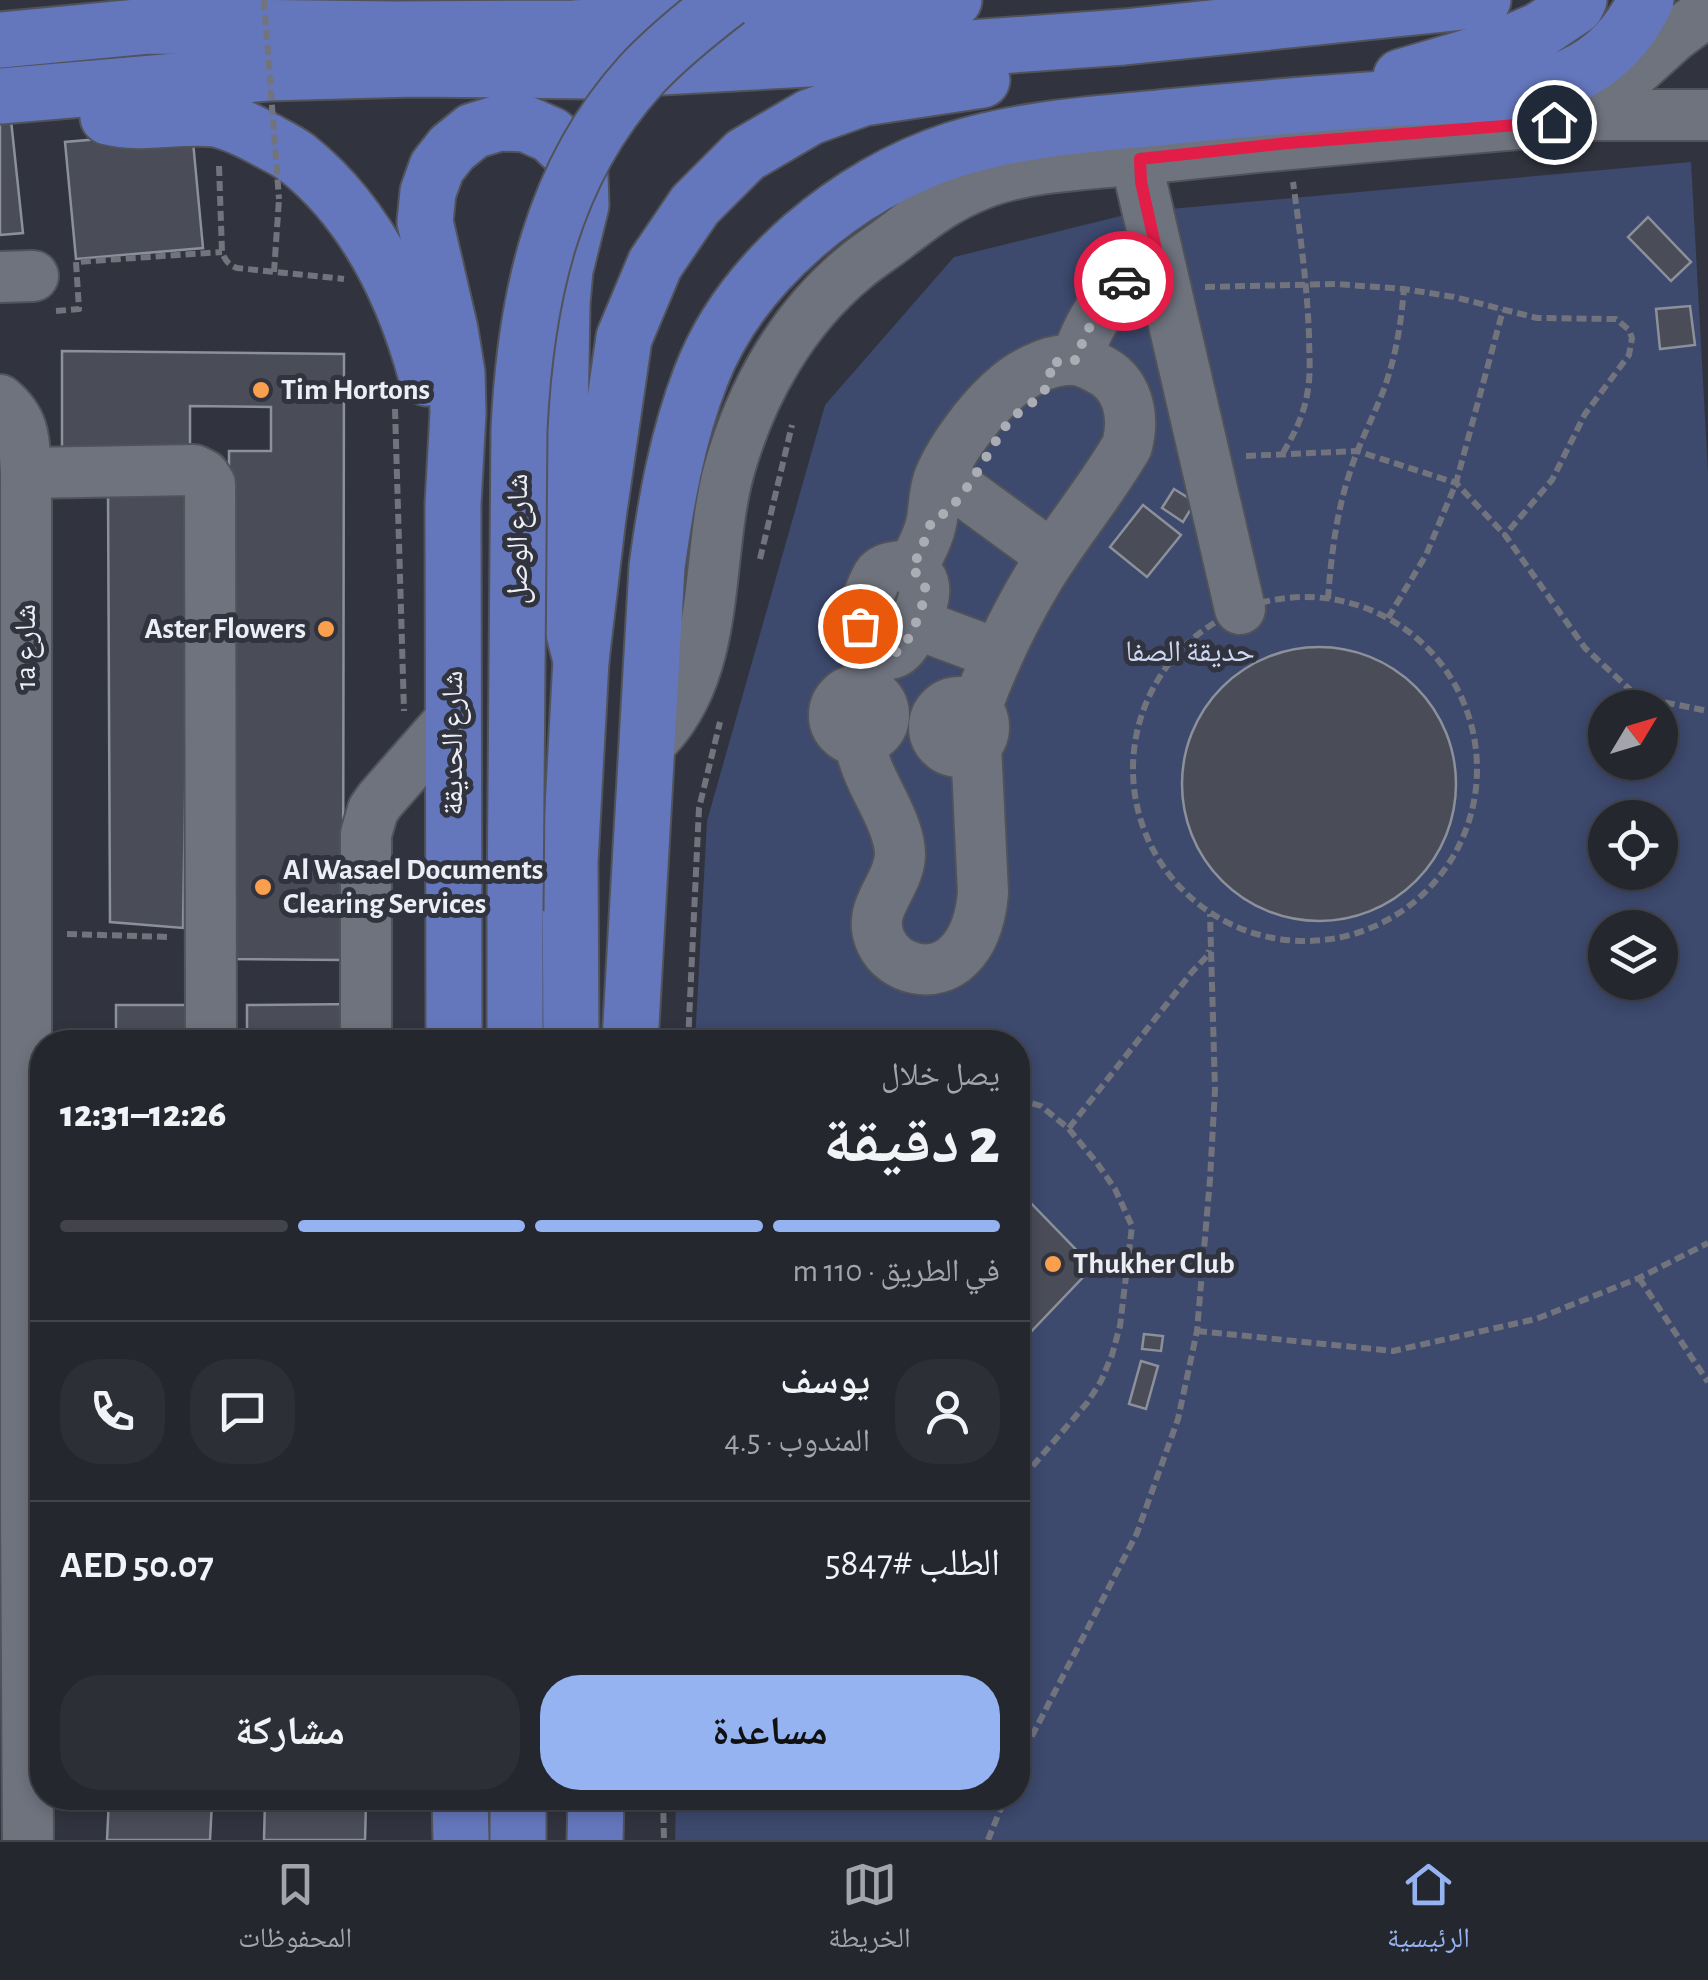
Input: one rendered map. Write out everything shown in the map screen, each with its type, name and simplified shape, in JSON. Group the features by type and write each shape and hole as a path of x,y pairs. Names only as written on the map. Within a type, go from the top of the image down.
{"main road":[{"path":"0,40 348,0"},
{"name":"شارع الوصل","path":"515,1030 519,430 532,301 570,181 602,126 640,76 685,32 727,0"},
{"path":"148,26 574,28 786,16 954,0"},
{"path":"0,96 286,73 608,70 844,57 1124,37 1483,0"},
{"path":"1303,123 1540,30 1579,0"},
{"path":"631,1030 656,567 666,502 682,430 702,373 752,289 784,255 858,195 953,150 1002,138 1059,128 1303,123 1552,84 1585,70 1614,48 1646,0"},
{"path":"571,1030 570,862 581,660 624,338 654,264 694,205 745,155 810,117 863,98 1074,64 1124,37"},
{"path":"54,92 73,105 117,120 216,120 245,128 295,156 332,190 363,230 406,310 442,438 453,504"},
{"path":"453,504 457,374 425,222 428,192 437,166 473,131 499,123 526,124 552,135 571,154 580,176 580,204 562,303 558,544 566,602 581,660"},
{"name":"شارع الحديقة","path":"453,504 454,1030"},
{"path":"460,1810 460,1840"},
{"path":"518,1810 518,1840"},
{"path":"595,1840 596,1810"}],"street":[{"path":"1587,115 1674,36 1708,12"},
{"path":"646,747 679,708 701,646 725,484 736,444 770,369 809,314 854,268 939,203 984,183 1025,172 1140,159 1303,123 1554,122 1587,115 1708,115"},
{"path":"1140,159 1141,182 1240,609"},
{"path":"985,649 914,624 925,596 919,575 911,568 945,495 956,448 997,416 1045,390 1051,372 1084,336 1114,291 1134,272 1162,273"},
{"path":"960,719 871,728 868,770 900,854 894,877 879,906 878,932 890,955 912,968 924,970 949,964 959,956 981,911 960,719 985,649 1017,614 1041,548 1119,460 1131,430 1127,398 1107,372 1062,362"},
{"name":"1a شارع","path":"0,400 22,426 26,473 30,1228"},
{"path":"26,473 194,470 210,484 211,1030"},
{"path":"945,495 1041,548"},
{"path":"366,1030 366,834 373,810 452,718"},
{"name":"1a شارع","path":"28,1840 30,1735"}],"path":[{"path":"264,0 279,199 274,272"},
{"path":"216,120 224,260 237,268 352,280"},
{"path":"1282,454 1294,433 1308,388 1303,123"},
{"path":"24,288 79,310 76,262 222,252"},
{"path":"1162,273 1404,289 1538,318 1616,319 1632,338 1629,355 1585,414 1552,480 1506,534"},
{"path":"1328,599 1338,519 1357,451 1395,355 1404,289"},
{"path":"1388,618 1426,556 1456,484 1503,310"},
{"path":"395,399 405,771"},
{"path":"1205,458 1357,451 1456,484 1506,534 1585,648 1638,697 1708,711"},
{"path":"1283,598 1328,599 1388,618 1440,662 1471,723 1478,766 1473,810 1457,852 1432,888 1398,916 1353,936 1304,942 1255,935 1210,914 1171,877 1144,831 1133,779 1138,726 1159,677 1194,637 1240,609 1283,598"},
{"path":"1068,1128 1208,955 1210,914"},
{"path":"1030,1740 1138,1533 1178,1420 1197,1331 1210,1179 1215,1090 1210,914"},
{"path":"26,933 211,939"},
{"path":"1030,1103 1041,1106 1068,1128 1114,1188 1132,1226 1124,1298 1112,1355 1087,1403 1030,1468"},
{"path":"1197,1331 1393,1351 1536,1320 1639,1278 1708,1243"},
{"path":"1639,1278 1708,1382"},
{"path":"664,1810 664,1840"},
{"path":"988,1840 999,1810"}],"green space":[{"name":"حديقة الصفا","path":"1691,162 1708,472 1708,1840 675,1840 676,1810 1030,1810 1030,1030 696,1030 707,821 825,405 954,257 1137,212"}],"building":[{"path":"11,120 23,233 0,235 0,121"},
{"path":"192,131 203,248 76,259 65,142"},
{"path":"1648,217 1691,262 1671,281 1628,237"},
{"path":"1690,306 1695,345 1660,349 1656,309"},
{"path":"62,351 344,354 343,960 228,959 229,451 271,451 271,407 190,406 190,453 62,452"},
{"path":"108,487 190,487 183,928 110,922"},
{"path":"1174,489 1195,502 1183,522 1162,508"},
{"path":"1143,505 1181,535 1147,577 1110,547"},
{"path":"1319,647 1371,658 1416,687 1445,732 1456,784 1445,836 1416,881 1371,910 1319,921 1267,910 1222,881 1193,836 1182,784 1193,732 1222,687 1267,658"},
{"path":"357,1004 357,1030 247,1030 247,1005"},
{"path":"116,1005 196,1005 196,1030 116,1030"},
{"name":"Thukher Club","path":"1030,1202 1087,1261 1087,1273 1030,1333"},
{"path":"1144,1334 1163,1336 1161,1351 1142,1349"},
{"path":"1141,1361 1158,1366 1146,1409 1129,1404"},
{"path":"108,1810 212,1810 210,1840 107,1840"},
{"path":"265,1810 366,1810 365,1840 264,1840"}],"way so far":[{"path":"860,626 865,645 872,652 892,654 901,649 925,596 924,585 911,568 932,520 954,506 1007,424 1045,390 1051,372 1049,363 1076,360 1097,312 1124,281"}],"place":[{"name":"Tim Hortons","path":"261,390"},
{"name":"Aster Flowers","path":"326,629"},
{"name":"Al Wasael Documents Clearing Services","path":"263,887"},
{"name":"Thukher Club","path":"1053,1264"}],"route":[{"path":"1124,281 1158,258 1141,182 1140,159 1554,122"}]}
